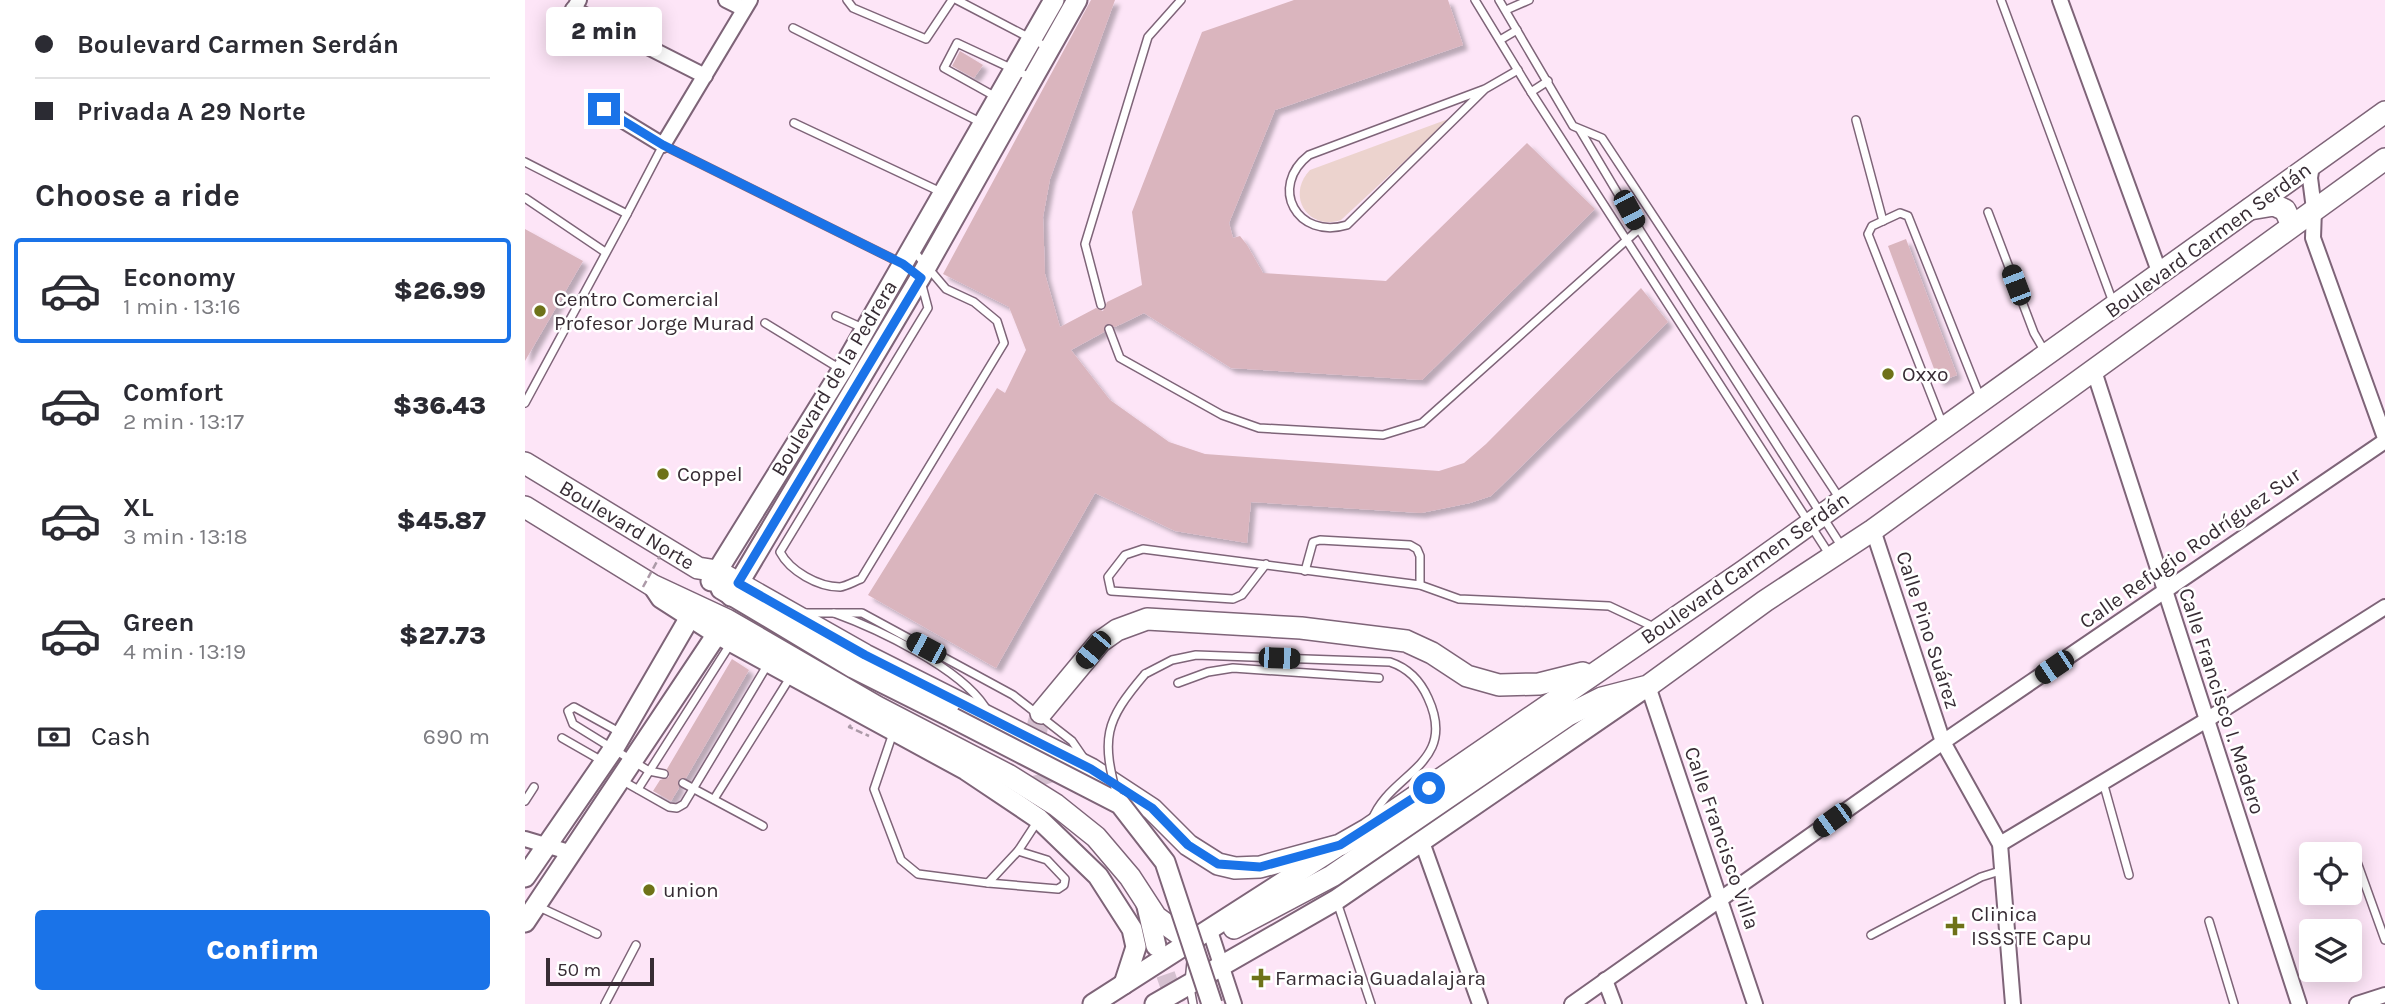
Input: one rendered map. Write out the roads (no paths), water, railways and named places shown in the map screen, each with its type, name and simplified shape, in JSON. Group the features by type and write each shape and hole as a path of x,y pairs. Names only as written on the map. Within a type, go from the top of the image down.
{"main road":[{"name":"Boulevard de la Pedrera","path":"709,573 842,370 1053,0"},
{"name":"Boulevard de la Pedrera","path":"734,589 924,272 1077,0"},
{"name":"Boulevard Carmen Serdán","path":"1093,1004 1195,934 1368,829 1598,669 1660,630 2385,113"},
{"name":"Boulevard Carmen Serdán","path":"1155,1004 1222,963 1336,900 1422,842 1648,686 1765,601 1873,530 2385,159"},
{"path":"2248,210 2274,205 2285,209 2292,225"},
{"name":"Boulevard Norte","path":"525,463 734,589 793,614 865,655 1091,769 1152,808 1188,845 1218,864 1260,867 1340,845"},
{"name":"Boulevard Norte","path":"525,507 648,586 727,620 1056,805 1096,837 1146,901 1156,946"},
{"path":"1744,571 1765,601"},
{"path":"648,586 660,598 724,638 966,770 1039,819 1098,876 1132,929 1136,947 1124,984"},
{"path":"734,589 853,668 1120,804 1156,849 1172,878 1212,1004"},
{"path":"525,877 613,748 689,617"},
{"path":"1041,713 1100,642 1117,630 1147,619 1301,628 1406,641 1425,649 1467,676 1499,685 1539,684 1598,669"},
{"path":"525,922 572,853 630,785 724,638"},
{"path":"1234,928 1332,876 1568,715 1602,698 1648,686"},
{"path":"1044,785 1056,805"},
{"path":"1146,901 1162,924 1195,934"}],"street":[{"path":"604,109 663,145 747,5 726,0"},
{"path":"2060,0 2159,274"},
{"path":"561,31 576,5 705,76"},
{"path":"2312,165 2310,178 2314,209 2313,238 2385,439"},
{"name":"Calle Francisco I. Madero","path":"2094,371 2205,721 2299,1004"},
{"name":"Calle Refugio Rodríguez Sur","path":"1572,1004 1943,742 2385,439"},
{"name":"Calle Pino Suárez","path":"1873,530 1943,742 2000,844"},
{"path":"2013,1004 2000,871 2000,844 2205,721 2385,607"},
{"name":"Calle Francisco Villa","path":"1648,686 1755,1004"},
{"path":"525,839 572,853"},
{"path":"1422,842 1480,1004"},
{"path":"1195,934 1222,963 1234,1004"},
{"path":"1605,980 1614,1004"},
{"path":"2357,1004 2385,995"}],"lane":[{"path":"847,0 853,8 926,40 954,0 1032,37 1050,49"},
{"path":"1101,305 1084,244 1148,37 1181,0"},
{"path":"1475,0 1627,243 1838,554"},
{"path":"1499,0 1573,126 1602,138 1841,500"},
{"path":"1506,10 1529,0"},
{"path":"2001,0 2115,307"},
{"path":"793,28 1002,134"},
{"path":"1500,40 1517,30"},
{"path":"998,98 947,72 944,63 953,46 962,43 1033,79"},
{"path":"1485,89 1347,225 1322,229 1309,224 1294,209 1290,196 1290,180 1300,162 1309,155 1485,89 1518,70"},
{"path":"1531,92 1548,81"},
{"path":"1856,121 1883,221"},
{"path":"794,123 943,193"},
{"path":"1580,130 1838,554"},
{"path":"525,403 663,145 907,256 946,289 974,302 997,321 1004,343 861,579 841,587 803,576 786,563 780,552 928,308 924,272 907,256"},
{"path":"525,162 627,214"},
{"path":"525,198 605,252"},
{"path":"1988,212 2034,333 2047,355"},
{"path":"1945,429 1868,234 1872,226 1900,213 1909,216 1982,401"},
{"path":"1109,330 1120,358 1222,415 1259,428 1383,435 1422,423 1627,243 1639,229"},
{"path":"836,316 865,330"},
{"path":"765,323 842,370"},
{"path":"1305,571 1309,549 1313,542 1321,540 1410,545 1417,549 1420,556 1420,584"},
{"path":"1266,564 1242,595 1233,599 1111,591 1108,585 1108,577 1125,555 1143,549 1266,564 1305,571 1420,584 1459,599 1609,606 1660,630"},
{"path":"831,612 876,629 967,685 984,705 988,718"},
{"path":"793,614 862,612 1013,695 1072,741 1091,769"},
{"path":"1120,804 1108,763 1107,742 1120,704 1145,674 1172,660 1196,655 1390,662 1411,672 1423,687 1436,723 1432,748 1419,769 1376,807 1368,829"},
{"path":"630,785 677,808 694,787 768,664"},
{"path":"1178,683 1208,671 1233,668 1379,678"},
{"path":"715,799 791,676"},
{"path":"613,748 582,709 574,707 568,711 573,723 641,766 664,774"},
{"path":"894,732 874,789 901,860 918,874 988,883 1058,888 1064,885 1065,879 1047,860 1018,851"},
{"path":"562,738 613,748"},
{"path":"2103,782 2129,876"},
{"path":"683,783 762,826"},
{"path":"525,801 534,787"},
{"path":"988,883 1018,851 1039,819"},
{"path":"1871,935 1981,877 2000,871"},
{"path":"2362,876 2385,940"},
{"path":"1336,900 1371,1004"},
{"path":"537,906 597,934"},
{"path":"2209,921 2234,1004"},
{"path":"1193,1004 1189,982 1195,934"},
{"path":"605,1004 636,945"}],"tunnel":[{"path":"1041,713 1036,749 1044,785"},
{"path":"1156,947 1176,1004"}],"place":[{"name":"Centro Comercial Profesor Jorge Murad","path":"540,311"},
{"name":"Oxxo","path":"1888,374"},
{"name":"Coppel","path":"663,474"},
{"name":"union","path":"649,890"},
{"name":"Clinica ISSSTE Capu","path":"1955,926"},
{"name":"Farmacia Guadalajara","path":"1261,978"}]}
